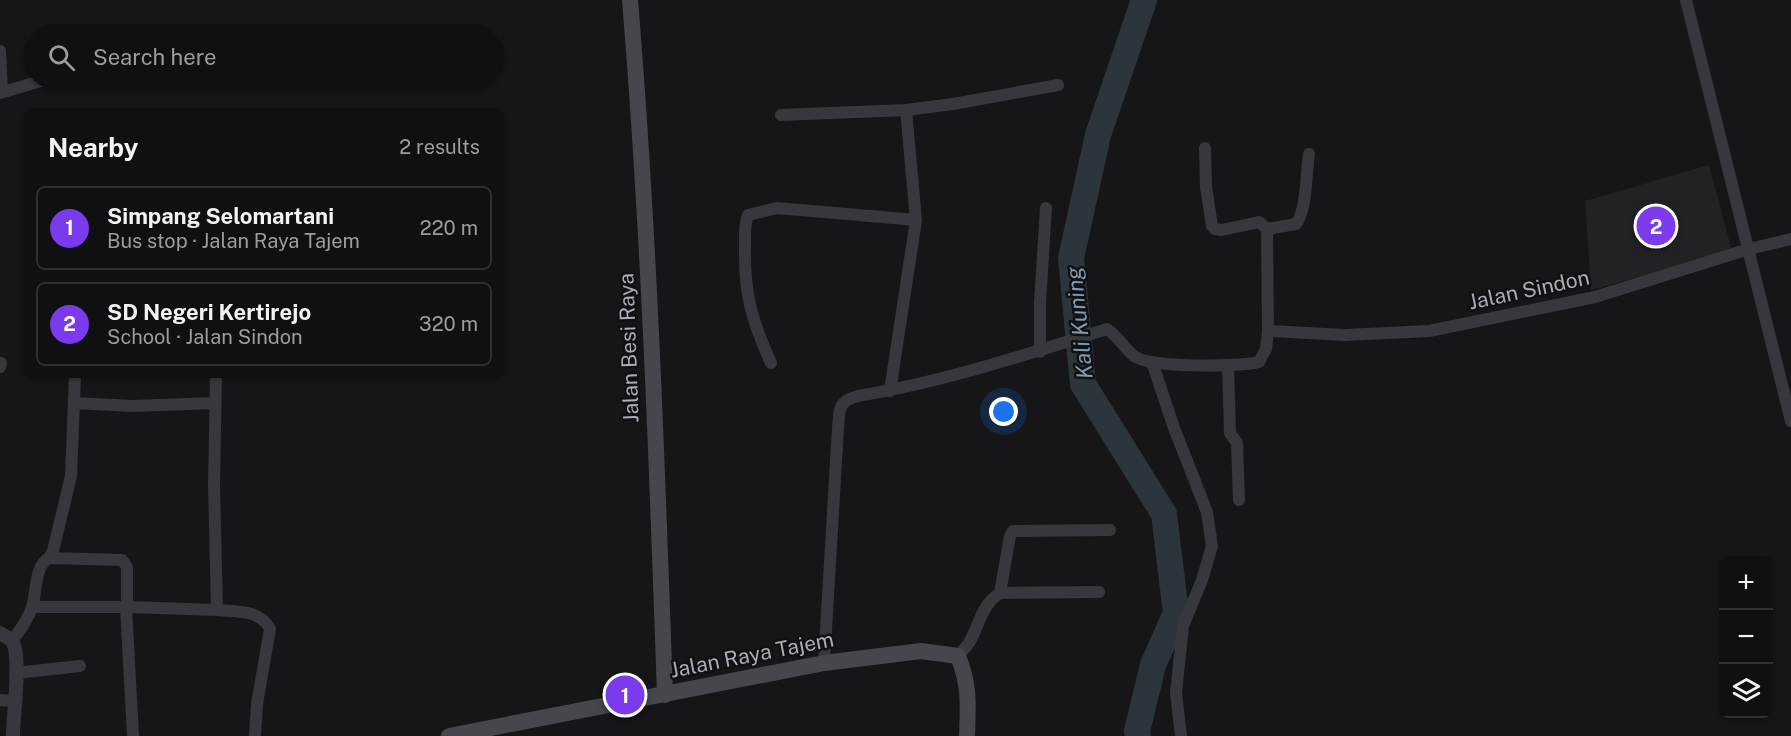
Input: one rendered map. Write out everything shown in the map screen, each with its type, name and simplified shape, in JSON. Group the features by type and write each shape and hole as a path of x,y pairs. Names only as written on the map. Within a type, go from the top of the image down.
{"main road":[{"name":"Jalan Besi Raya","path":"630,0 646,215 665,695"},
{"name":"Jalan Raya Tajem","path":"449,736 824,663 921,651 958,656"},
{"path":"958,656 966,677 969,695 967,736"}],"street":[{"path":"1686,0 1791,421"},
{"path":"0,51 1,92 24,86"},
{"path":"781,115 906,110 1058,85"},
{"path":"890,391 916,220 906,110"},
{"path":"1205,148 1206,187 1212,226 1215,230 1259,222 1267,229 1294,226 1300,220 1308,154"},
{"path":"771,363 755,327 748,302 744,263 745,225 748,215 777,208 916,220"},
{"path":"1040,352 1040,303 1046,208"},
{"path":"824,663 840,406 847,399 890,391 1040,352 1107,329 1114,333 1134,356 1147,362 1228,365 1259,362 1266,349 1269,331 1267,229"},
{"name":"Jalan Sindon","path":"1269,331 1346,335 1429,331 1595,297 1749,249 1791,239"},
{"path":"1152,362 1174,428 1207,512 1212,546 1202,580 1183,626 1176,693 1181,736"},
{"path":"1228,365 1230,433 1237,443 1239,500"},
{"path":"12,641 24,625 32,607 40,565 49,558 53,551 71,476 75,378"},
{"path":"216,378 214,485 217,610"},
{"path":"74,404 133,406 215,403"},
{"path":"1000,593 1010,536 1013,531 1110,530"},
{"path":"49,558 122,560 127,567 133,736"},
{"path":"958,656 969,644 986,605 1000,593 1099,592"},
{"path":"32,607 217,610 259,616 270,629 257,704 255,736"},
{"path":"0,633 12,641 15,651 13,736"},
{"path":"16,673 80,666"},
{"path":"0,700 15,701"}],"shaded area":[{"path":"1709,165 1732,251 1591,290 1585,201"}],"waterway":[{"name":"Kali Kuning","path":"1138,736 1137,731 1153,665 1176,613 1164,514 1083,384 1071,258 1098,135 1144,0"}],"place":[{"name":"SD Negeri Kertirejo","path":"1656,226"},
{"name":"Simpang Selomartani","path":"625,695"}]}
